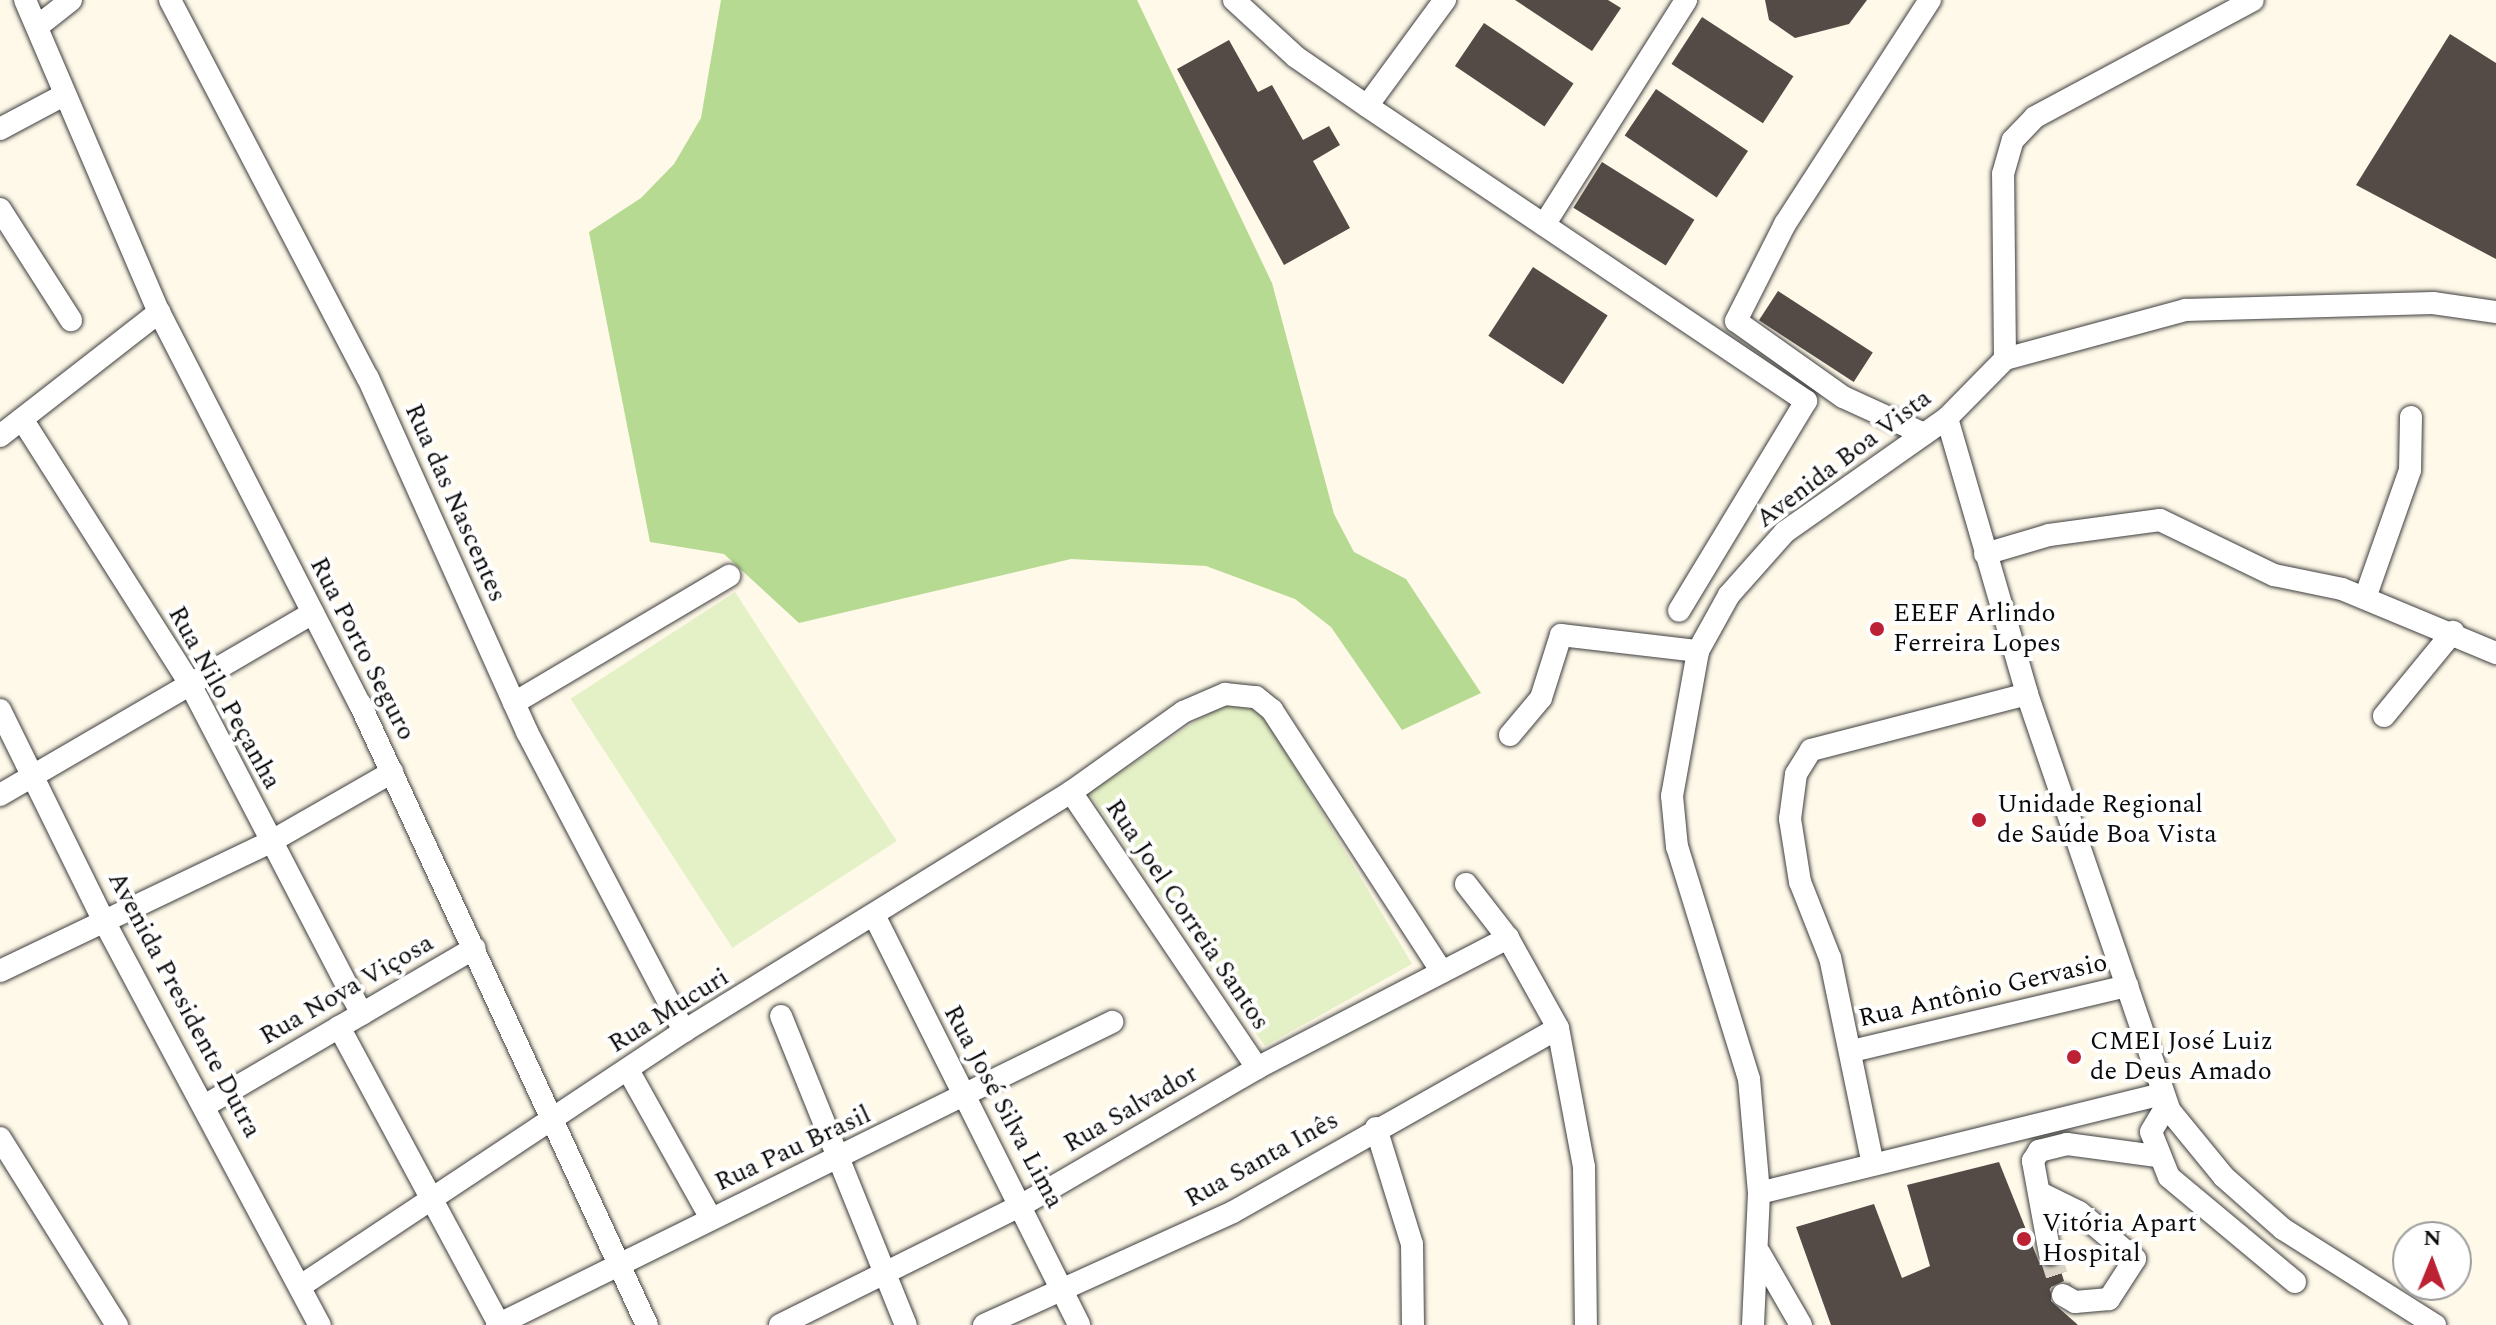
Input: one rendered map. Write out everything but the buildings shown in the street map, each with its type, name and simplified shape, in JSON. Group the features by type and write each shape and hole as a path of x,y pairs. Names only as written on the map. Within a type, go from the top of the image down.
{"street":[{"name":"Rua Porto Seguro","path":"25,0 38,26 62,96 159,312 392,772 475,948 548,1119 619,1258 647,1325"},
{"path":"38,26 71,0"},
{"name":"Rua das Nascentes","path":"170,0 368,378 514,703 684,1031"},
{"path":"1234,0 1296,57 1806,401 1843,397"},
{"path":"1367,106 1445,0"},
{"path":"1544,225 1686,0"},
{"path":"1924,434 1843,397 1736,321 1785,224 1930,0"},
{"path":"2253,0 2035,117 2013,140 2003,174 2005,359 2185,310 2433,303 2496,312"},
{"path":"0,129 62,96"},
{"path":"0,209 71,320"},
{"path":"0,436 159,312"},
{"name":"Avenida Boa Vista","path":"1753,1325 1759,1253 1759,1193 1749,1079 1677,847 1672,796 1679,728 1698,651 1729,595 1785,532 1947,418 2005,359"},
{"path":"1679,611 1806,401"},
{"path":"2365,598 2410,470 2411,417"},
{"path":"1947,418 2027,694 2164,1099 2224,1177 2283,1229 2435,1325"},
{"name":"Rua Nilo Peçanha","path":"22,419 190,684 362,1014"},
{"path":"1985,554 2049,535 2160,520 2274,575 2365,598 2453,632 2496,653"},
{"path":"514,703 729,576"},
{"path":"0,795 313,613"},
{"path":"2384,716 2453,632"},
{"path":"1510,735 1541,698 1561,635 1698,651"},
{"name":"Rua Mucuri","path":"302,1285 433,1203 548,1119 684,1031 875,917 1071,792 1183,712 1225,694 1256,697 1272,710 1442,972"},
{"path":"1872,1160 1852,1051 1830,958 1800,882 1790,819 1796,774 1811,750 2027,694"},
{"name":"Avenida Presidente Dutra","path":"0,710 36,774 105,923 206,1105 302,1285 320,1325"},
{"path":"0,971 270,842 392,772"},
{"name":"Rua Joel Correia Santos","path":"1071,792 1257,1068"},
{"path":"1466,884 1508,938 1558,1028 1584,1167 1586,1325"},
{"name":"Rua José Silva Lima","path":"875,917 963,1097 1065,1289 1079,1325"},
{"name":"Rua Salvador","path":"780,1325 1022,1205 1257,1068 1508,938"},
{"name":"Rua Nova Viçosa","path":"206,1105 475,948"},
{"name":"Rua Antônio Gervasio","path":"1852,1051 2127,986"},
{"path":"781,1016 906,1325"},
{"name":"Rua Pau Brasil","path":"498,1324 619,1258 839,1162 1112,1022"},
{"path":"339,1027 498,1324"},
{"name":"Rua Santa Inês","path":"984,1325 1245,1206 1376,1128 1558,1028"},
{"path":"628,1070 710,1217"},
{"path":"1759,1193 1872,1160 2164,1099"},
{"path":"2164,1099 2151,1132 2157,1156 2187,1196 2295,1282"},
{"path":"1376,1128 1412,1244 1413,1325"},
{"path":"0,1138 117,1325"},
{"path":"2050,1254 2033,1161 2050,1145 2157,1156"},
{"path":"2040,1193 2079,1212 2135,1259 2109,1299 2075,1302 2063,1295"},
{"path":"2241,1241 2270,1272"},
{"path":"1759,1253 1801,1325"}],"green space":[{"path":"721,0 1137,0 1272,283 1334,514 1354,552 1406,579 1481,693 1402,730 1331,627 1295,599 1206,566 1071,559 799,623 724,554 650,542 589,232 641,198 674,164 701,118"},
{"path":"735,592 897,841 732,948 571,699"},
{"path":"1247,687 1412,964 1265,1046 1089,793"}],"tunnel":[{"path":"2050,1254 2063,1295"}],"place":[{"name":"EEEF Arlindo Ferreira Lopes","path":"1877,629"},
{"name":"Unidade Regional de Saúde Boa Vista","path":"1979,820"},
{"name":"CMEI José Luiz de Deus Amado","path":"2074,1057"},
{"name":"Vitória Apart Hospital","path":"2024,1239"}]}
